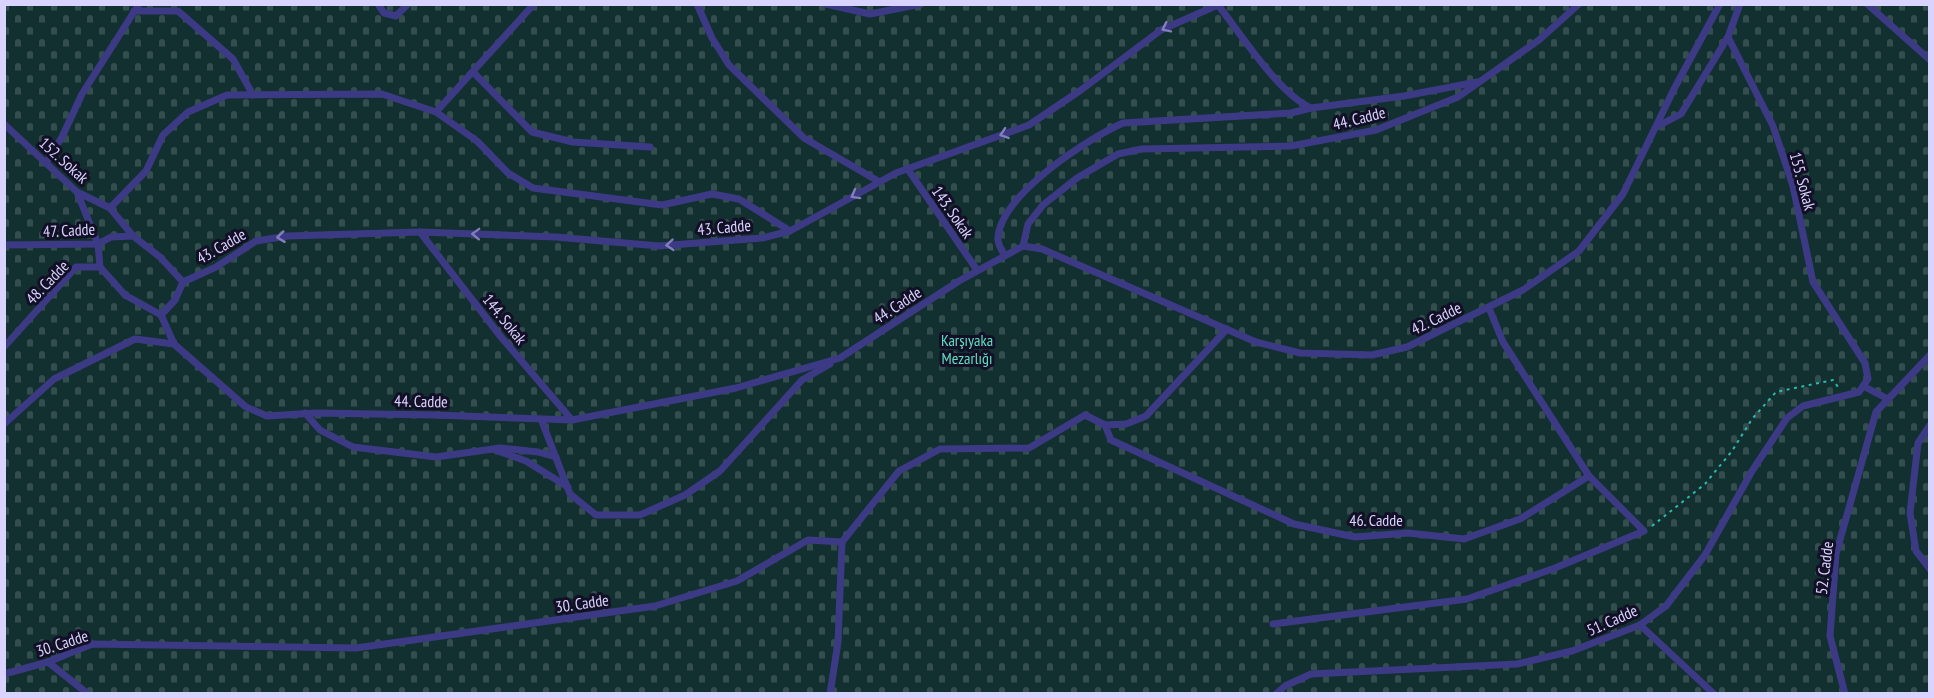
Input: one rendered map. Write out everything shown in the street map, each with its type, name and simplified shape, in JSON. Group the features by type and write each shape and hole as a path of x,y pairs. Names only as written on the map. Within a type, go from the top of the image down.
{"lane":[{"path":"378,4 384,13 396,16 408,4"},
{"path":"436,112 534,4"},
{"path":"697,4 712,38 729,65 804,138 878,181"},
{"path":"826,4 870,14 921,4"},
{"name":"44. Cadde","path":"174,344 246,407 267,416 305,413 572,420 736,388 840,358 977,270 1023,246 1028,224 1043,205 1077,178 1118,154 1142,149 1291,146 1376,130 1458,97 1539,40 1579,4"},
{"name":"42. Cadde","path":"1023,246 1042,249 1256,342 1300,353 1372,355 1407,347 1523,290 1579,251 1623,194 1720,4"},
{"path":"1655,128 1681,114 1728,38 1740,4"},
{"path":"1867,4 1929,60"},
{"path":"1219,5 1267,69 1299,103 1311,108"},
{"name":"43. Cadde","path":"161,315 175,300 183,282 216,267 256,241 288,236 420,232 556,237 659,246 762,238 790,231 878,181 907,168 1029,124 1081,90 1161,30 1219,5"},
{"path":"46,163 62,137 82,94 137,8 180,8 233,59 253,95"},
{"name":"155. Sokak","path":"1728,38 1773,126 1793,186 1813,282 1865,363 1868,379 1863,386"},
{"path":"473,72 532,132 573,142 650,147"},
{"path":"1004,254 997,239 1002,221 1016,201 1054,165 1099,133 1123,123 1291,113 1311,108 1404,96 1483,81"},
{"path":"110,208 146,171 163,135 188,112 227,95 382,94 436,112 477,141 508,173 533,188 662,205 712,194 739,199 790,231"},
{"name":"152. Sokak","path":"4,124 77,192 110,208 133,236"},
{"name":"143. Sokak","path":"907,168 977,270"},
{"path":"77,192 98,244 100,267 125,295 161,315 174,344"},
{"name":"144. Sokak","path":"420,232 501,337 572,420"},
{"name":"43. Cadde","path":"133,236 160,257 183,282"},
{"name":"47. Cadde","path":"4,245 98,244 111,237 133,236"},
{"name":"48. Cadde","path":"4,347 76,267 100,267"},
{"path":"1273,624 1467,599 1555,568 1644,531 1589,476 1503,342 1489,308"},
{"path":"830,693 838,642 842,542 899,471 940,449 1029,448 1085,415 1105,425 1126,424 1146,417 1227,329"},
{"path":"4,424 54,379 135,339 174,344"},
{"path":"1863,386 1888,399 1929,355"},
{"path":"541,419 570,494 596,514 640,515 685,495 720,471 802,380 840,358"},
{"name":"51. Cadde","path":"1276,693 1284,686 1311,674 1517,664 1572,651 1640,625 1666,606 1705,555 1752,471 1787,418 1803,406 1859,392 1863,386"},
{"name":"52. Cadde","path":"1845,693 1830,636 1836,554 1876,412 1888,399"},
{"path":"305,413 320,430 353,447 436,457 492,449 538,452 556,457"},
{"name":"46. Cadde","path":"1105,425 1111,440 1294,524 1355,537 1408,533 1464,539 1520,519 1589,476"},
{"path":"1929,425 1918,443 1910,513 1916,551 1929,569"},
{"path":"492,449 526,461 568,487"},
{"name":"30. Cadde","path":"4,674 48,662 92,644 356,648 655,606 737,581 808,540 842,542"},
{"path":"1640,625 1714,693"},
{"path":"48,662 88,693"}],"path":[{"path":"1644,531 1671,514 1705,484 1732,451 1752,419 1776,392 1833,380 1844,396"}],"green space":[{"name":"Karşıyaka Mezarlığı","path":"5,5 1929,5 1929,693 5,693"}]}
